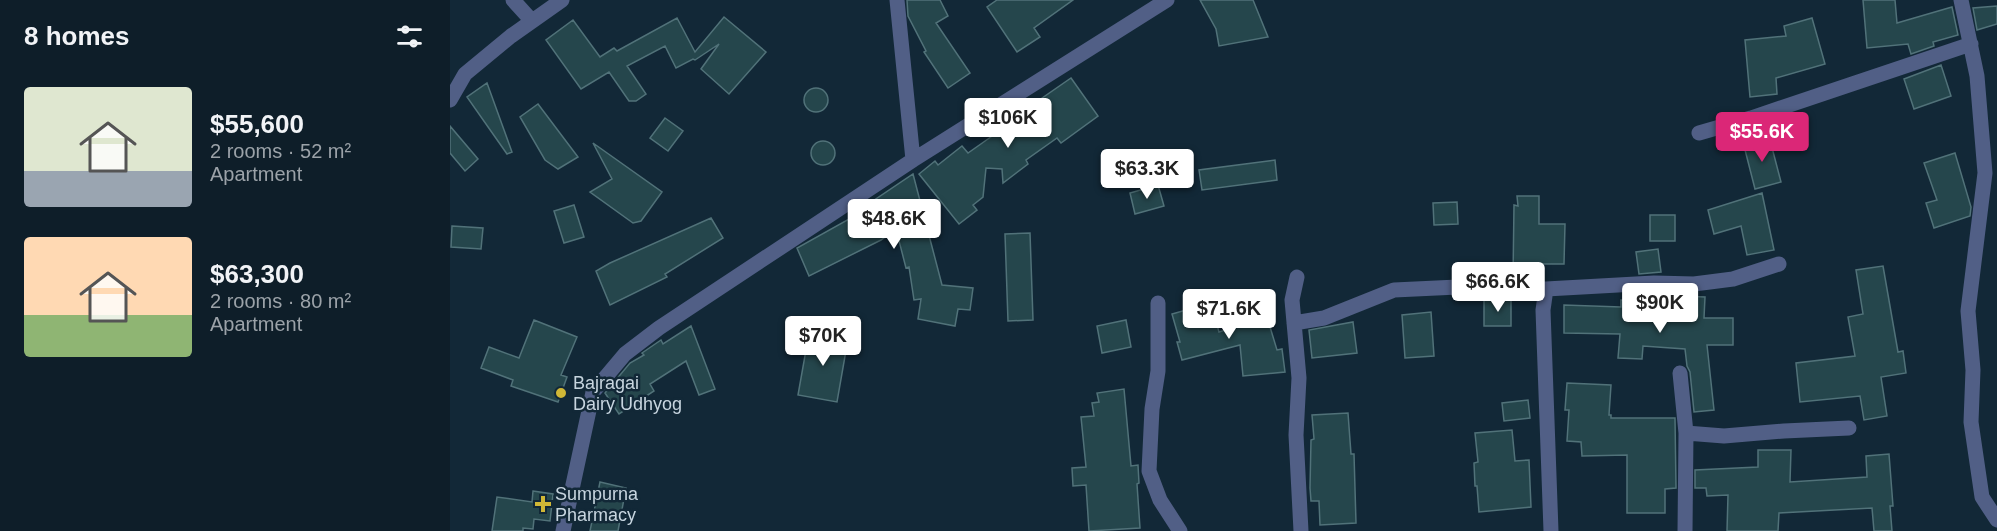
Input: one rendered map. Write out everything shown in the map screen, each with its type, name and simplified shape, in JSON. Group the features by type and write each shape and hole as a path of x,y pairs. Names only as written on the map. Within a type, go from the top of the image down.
{"street":[{"path":"513,0 532,21"},
{"path":"450,100 465,74 562,0"},
{"path":"897,0 913,160"},
{"path":"563,531 593,392 625,354 659,328 913,160 1167,0"},
{"path":"1961,0 1977,76 1985,173 1968,311 1973,370 1971,422 1982,497 1997,520"},
{"path":"1699,133 1971,44"},
{"path":"1294,323 1324,318 1394,290 1479,286 1546,289 1654,283 1694,284 1733,279 1779,264"},
{"path":"1297,277 1292,300 1299,378 1296,435 1300,531"},
{"path":"1546,289 1543,310 1551,531"},
{"path":"1158,303 1158,371 1152,409 1149,471 1160,500 1179,531"},
{"path":"1680,373 1686,433 1685,531"},
{"path":"1686,433 1724,436 1849,428"}],"building":[{"path":"907,0 940,0 948,16 936,23 970,73 948,88 924,52 926,51 908,16"},
{"path":"997,0 1073,0 1034,28 1040,37 1017,52 987,7"},
{"path":"1200,0 1253,0 1268,37 1219,46 1216,29"},
{"path":"1863,0 1895,0 1897,23 1952,7 1958,35 1933,42 1934,46 1911,54 1908,44 1867,48"},
{"path":"1997,6 1997,24 1977,30 1973,8"},
{"path":"724,17 766,52 729,94 701,69 719,44 695,60 676,68 665,46 627,66 646,94 636,101 629,101 609,72 581,89 546,40 573,20 600,57 614,48 617,51 677,18 695,52"},
{"path":"1812,18 1825,64 1776,78 1777,94 1750,97 1745,40 1786,36 1784,26"},
{"path":"1941,65 1951,96 1914,109 1904,79"},
{"path":"1071,78 1098,116 1061,143 1057,138 1026,160 1028,164 1003,183 1002,169 986,168 983,197 973,205 977,210 959,224 919,174 935,161 938,165 962,146 968,153 995,134 993,132"},
{"path":"487,83 512,152 507,154 467,97"},
{"path":"816,88 824,92 828,100 824,108 816,112 808,108 804,100 808,92"},
{"path":"538,104 578,157 558,169 545,160 520,117"},
{"path":"665,118 683,131 668,151 650,138"},
{"path":"450,126 478,159 465,171 450,153"},
{"path":"1769,136 1781,182 1755,189 1744,146"},
{"path":"823,141 832,144 835,153 832,162 823,165 814,162 811,153 814,144"},
{"path":"593,143 662,192 641,221 633,223 590,192 612,179"},
{"path":"1955,153 1971,207 1970,216 1934,228 1926,203 1937,200 1924,163"},
{"path":"1275,160 1277,180 1202,190 1199,170"},
{"path":"913,174 942,285 973,288 970,310 958,309 955,326 918,319 921,299 914,300 909,267 906,268 896,229 881,240 809,276 797,248 869,208 867,205"},
{"path":"1158,185 1164,206 1135,214 1130,193"},
{"path":"1762,193 1774,250 1747,255 1741,226 1714,234 1708,210"},
{"path":"1517,196 1539,196 1539,224 1565,224 1564,264 1538,264 1538,278 1513,278 1514,205 1518,206"},
{"path":"1457,202 1458,224 1434,225 1433,203"},
{"path":"574,205 584,237 564,243 554,211"},
{"path":"1650,215 1675,215 1675,241 1650,241"},
{"path":"711,218 723,238 665,274 667,277 610,305 596,271"},
{"path":"452,226 483,228 481,249 451,247"},
{"path":"1030,233 1033,320 1008,321 1005,234"},
{"path":"1658,249 1661,272 1639,274 1636,252"},
{"path":"1883,266 1898,352 1903,351 1906,373 1881,377 1887,416 1864,420 1860,396 1800,402 1796,363 1855,356 1848,317 1863,314 1856,270"},
{"path":"1680,296 1705,297 1704,318 1733,318 1733,345 1707,345 1714,410 1694,412 1685,349 1643,346 1642,359 1618,358 1620,334 1564,333 1564,305 1621,307 1621,300 1645,301 1644,305 1679,308"},
{"path":"1484,300 1511,300 1511,326 1484,326"},
{"path":"1211,303 1219,332 1267,317 1277,350 1282,349 1285,372 1243,376 1240,345 1182,360 1177,342 1180,342 1172,314"},
{"path":"1431,312 1434,356 1405,358 1402,315"},
{"path":"534,320 577,337 561,375 567,377 558,402 511,386 513,380 481,368 489,347 519,358"},
{"path":"1126,320 1131,347 1102,353 1097,326"},
{"path":"1353,322 1357,353 1312,358 1309,330"},
{"path":"691,326 715,389 699,395 686,361 650,384 654,391 619,414 605,393 630,363 644,355 642,353 661,340 663,344"},
{"path":"809,333 848,339 837,402 798,395"},
{"path":"1567,383 1611,385 1609,415 1611,418 1675,418 1676,488 1665,489 1665,513 1627,513 1627,455 1582,456 1581,442 1567,441 1569,410 1565,410"},
{"path":"1124,389 1131,466 1138,465 1140,528 1089,531 1086,485 1073,486 1072,468 1086,467 1081,417 1094,416 1092,403 1099,402 1097,393"},
{"path":"1528,400 1530,418 1504,421 1502,403"},
{"path":"1348,413 1351,454 1354,454 1356,523 1320,525 1319,501 1311,501 1310,488 1311,440 1314,439 1312,415"},
{"path":"1512,430 1515,461 1529,460 1531,507 1479,512 1477,486 1475,486 1474,463 1478,462 1475,433"},
{"path":"1758,450 1791,450 1790,482 1867,477 1866,456 1889,454 1893,506 1890,506 1892,531 1874,531 1872,508 1779,513 1778,531 1727,531 1728,495 1707,496 1706,488 1695,488 1695,470 1758,467"},
{"path":"600,482 626,488 618,531 590,531"},
{"path":"533,491 553,494 550,521 534,519 533,529 523,528 523,531 492,531 497,497 532,502"}],"place":[{"name":"Bajragai Dairy Udhyog","path":"561,393"},
{"name":"Sumpurna Pharmacy","path":"543,504"}]}
